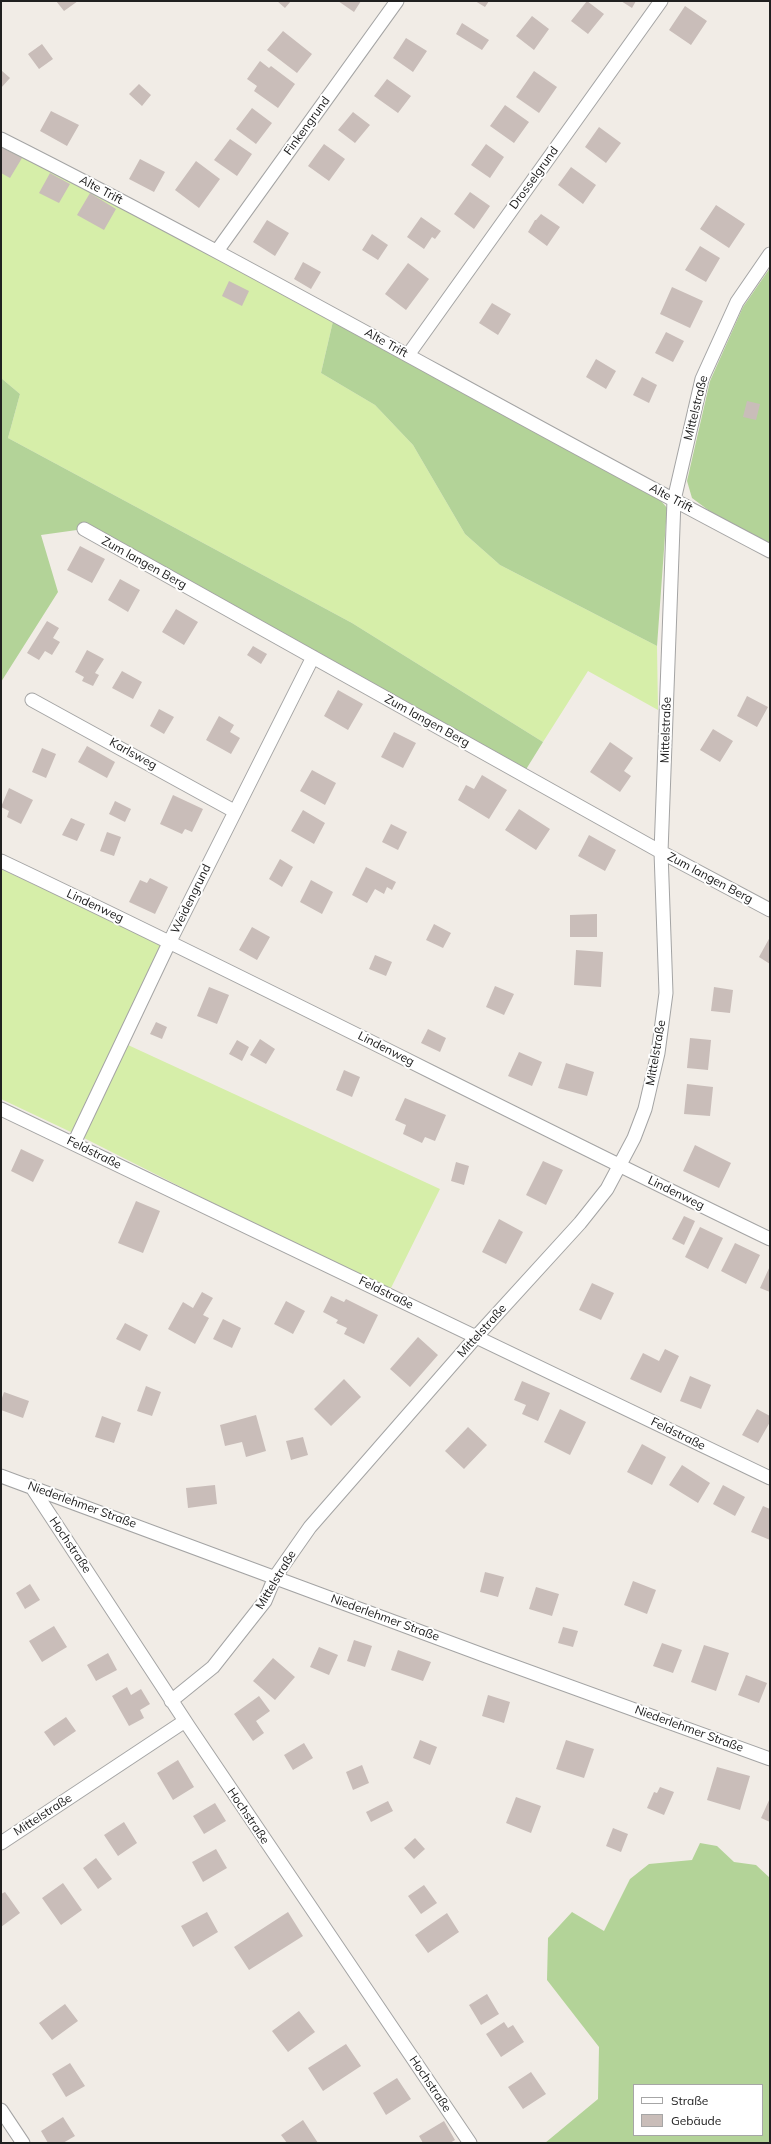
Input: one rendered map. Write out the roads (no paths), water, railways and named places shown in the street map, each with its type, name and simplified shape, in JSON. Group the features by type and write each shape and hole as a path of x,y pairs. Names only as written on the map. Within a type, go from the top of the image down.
{"street":[{"name":"Finkengrund","path":"217,251 397,1"},
{"name":"Drosselgrund","path":"408,355 661,1"},
{"name":"Alte Trift","path":"1,139 217,251 770,551"},
{"name":"Mittelstraße","path":"172,1701 213,1667 265,1601 275,1577 310,1527 476,1337 580,1222 607,1189 620,1166 646,1109 658,1053 666,993 661,852 674,500 702,379 737,302 770,254"},
{"name":"Zum langen Berg","path":"84,529 661,852 770,910"},
{"name":"Weidengrund","path":"74,1143 234,810 313,657"},
{"name":"Karlsweg","path":"32,700 234,810"},
{"name":"Lindenweg","path":"1,861 170,941 620,1166 770,1239"},
{"name":"Feldstraße","path":"1,1109 770,1478"},
{"name":"Niederlehmer Straße","path":"1,1476 770,1759"},
{"name":"Hochstraße","path":"31,1486 185,1721 470,2143"},
{"name":"Mittelstraße","path":"1,1843 185,1721"},
{"path":"1,2110 23,2143"}]}
